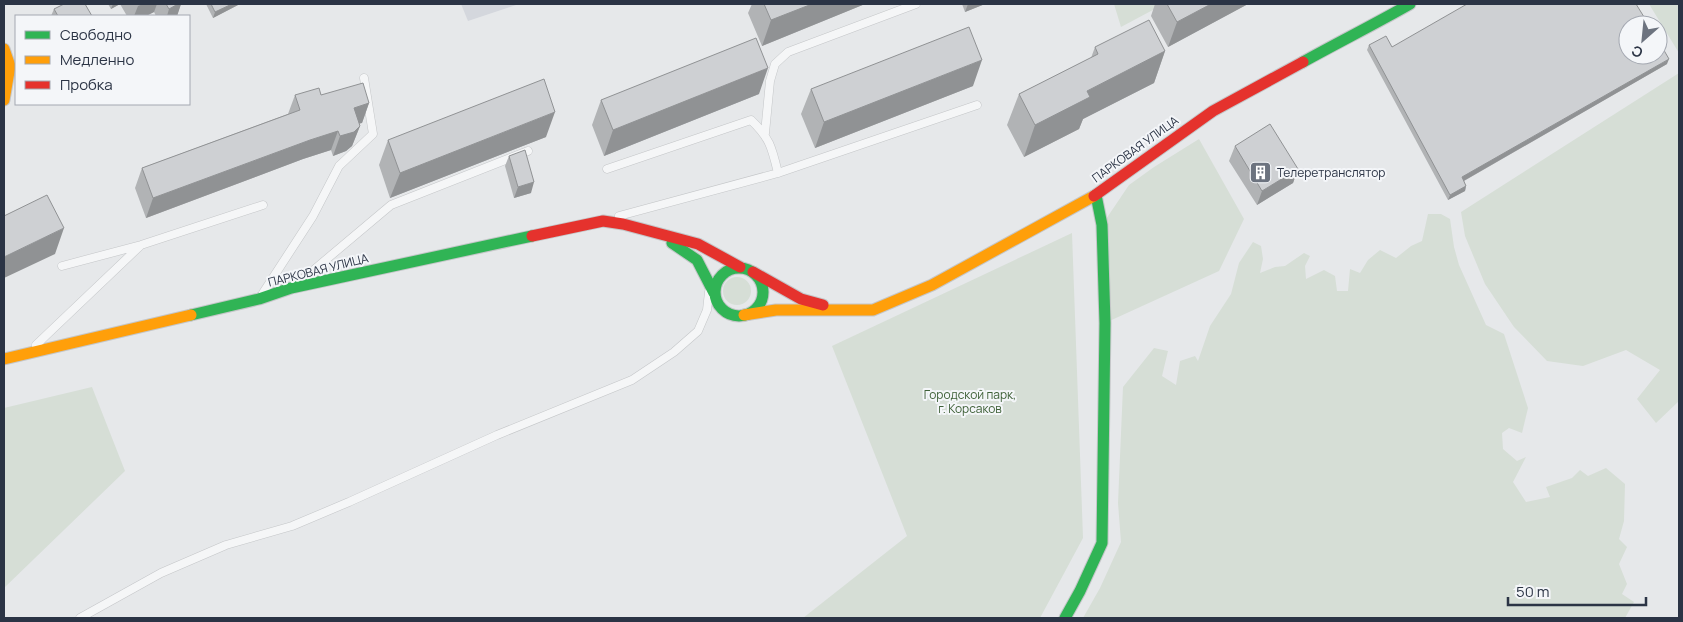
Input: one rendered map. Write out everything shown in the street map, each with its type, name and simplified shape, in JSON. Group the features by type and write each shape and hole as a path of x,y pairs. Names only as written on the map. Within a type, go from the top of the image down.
{"street":[{"name":"ПАРКОВАЯ УЛИЦА","path":"744,315 776,310 873,310 932,285 1061,216 1096,195 1212,111 1410,4"},
{"path":"4,49 10,66 4,100"},
{"path":"1065,618 1080,591 1102,543 1105,323 1102,225 1096,195"},
{"name":"ПАРКОВАЯ УЛИЦА","path":"4,360 259,299 291,288 603,221 640,228 698,244 740,267"},
{"name":"ПАРКОВАЯ УЛИЦА","path":"640,228 686,251 702,266 712,290"},
{"path":"740,267 753,272 760,280 763,291 761,301 754,310 744,315 732,314 723,309 712,290 717,282 726,271 740,267"},
{"name":"ПАРКОВАЯ УЛИЦА","path":"753,272 801,299 816,304 873,310"}],"lane":[{"path":"765,133 770,81 775,64 788,52 916,4"},
{"path":"259,299 313,216 339,166 373,134 364,78"},
{"path":"603,221 778,173 977,105"},
{"path":"607,170 752,120 765,133 773,152 778,173"},
{"path":"291,288 391,205 528,151"},
{"path":"62,266 141,245 263,205"},
{"path":"28,353 141,245"},
{"path":"80,618 161,573 226,545 292,526 497,435 632,380 674,352 698,331 707,310 712,290"}],"shaded area":[{"path":"461,4 519,4 468,21"}],"green space":[{"path":"1114,4 1164,4 1121,27"},
{"path":"1649,4 1679,4 1679,53 1668,35 1668,15 1656,15"},
{"path":"1679,73 1679,401 1656,423 1637,399 1660,370 1626,350 1583,366 1547,361 1514,327 1485,284 1465,236 1461,212"},
{"path":"1199,139 1244,219 1219,271 1105,323 1102,225 1129,185"},
{"path":"1428,214 1441,214 1450,219 1459,265 1486,325 1504,334 1528,408 1522,433 1509,428 1502,433 1503,449 1517,461 1526,457 1513,482 1526,502 1550,497 1546,487 1572,478 1580,470 1588,476 1606,468 1625,484 1624,521 1619,539 1627,547 1619,564 1627,584 1622,594 1634,602 1625,618 1083,618 1100,588 1121,542 1118,503 1123,387 1154,348 1168,351 1162,376 1176,385 1180,361 1195,356 1198,361 1210,326 1231,294 1239,263 1253,242 1261,246 1263,259 1260,273 1275,267 1285,266 1304,253 1310,256 1305,266 1306,279 1324,270 1335,276 1337,291 1348,291 1350,269 1360,273 1368,260 1380,250 1396,258 1411,246 1422,241"},
{"name":"Городской парк, г. Корсаков","path":"1072,233 1083,538 1040,618 803,618 907,536 832,346"},
{"path":"737,277 747,281 751,291 747,301 737,305 727,301 723,291 727,281"},
{"path":"92,387 125,471 4,588 4,408"}],"building":[{"path":"64,4 85,4 91,15 57,15 54,9"},
{"path":"166,4 178,4 169,9"},
{"path":"211,4 232,4 215,12"},
{"path":"764,4 812,4 771,20"},
{"path":"1167,4 1211,4 1177,22"},
{"path":"1467,4 1636,4 1643,15 1618,15 1618,65 1658,65 1462,177 1466,186 1450,195 1369,45 1386,36 1392,47"},
{"path":"1149,20 1165,51 1087,91 1090,97 1035,125 1019,94 1098,54 1095,47"},
{"path":"969,27 982,60 824,122 811,89"},
{"path":"756,38 768,68 613,130 601,100"},
{"path":"544,79 555,112 400,173 388,140"},
{"path":"363,83 369,103 354,108 360,126 354,132 340,136 338,131 310,140 153,198 142,168 300,110 295,95 319,88 321,95"},
{"path":"1270,124 1298,169 1262,191 1235,146"},
{"path":"525,150 534,182 518,187 509,156"},
{"path":"47,195 64,228 4,257 4,216"}],"traffic: fast":[{"path":"1303,62 1410,4"},
{"path":"1065,618 1080,591 1102,543 1105,323 1102,225 1096,195"},
{"path":"191,315 259,299 291,288 532,236"},
{"path":"672,243 697,260 714,293"},
{"path":"739,268 748,270 756,275 761,283 763,292 761,301 756,309 748,314 739,316 730,314 722,309 717,301 715,292 717,283 722,275 730,270 739,268"}],"traffic: slow":[{"path":"4,49 10,66 4,100"},
{"path":"744,315 776,310 873,310 932,285 1094,196"},
{"path":"4,359 191,315"}],"traffic: jam":[{"path":"1094,196 1213,111 1303,62"},
{"path":"532,236 603,221 623,224 698,244 740,267"},
{"path":"753,272 801,299 823,305"}],"place":[{"name":"Телеретранслятор","path":"1261,172"}]}
